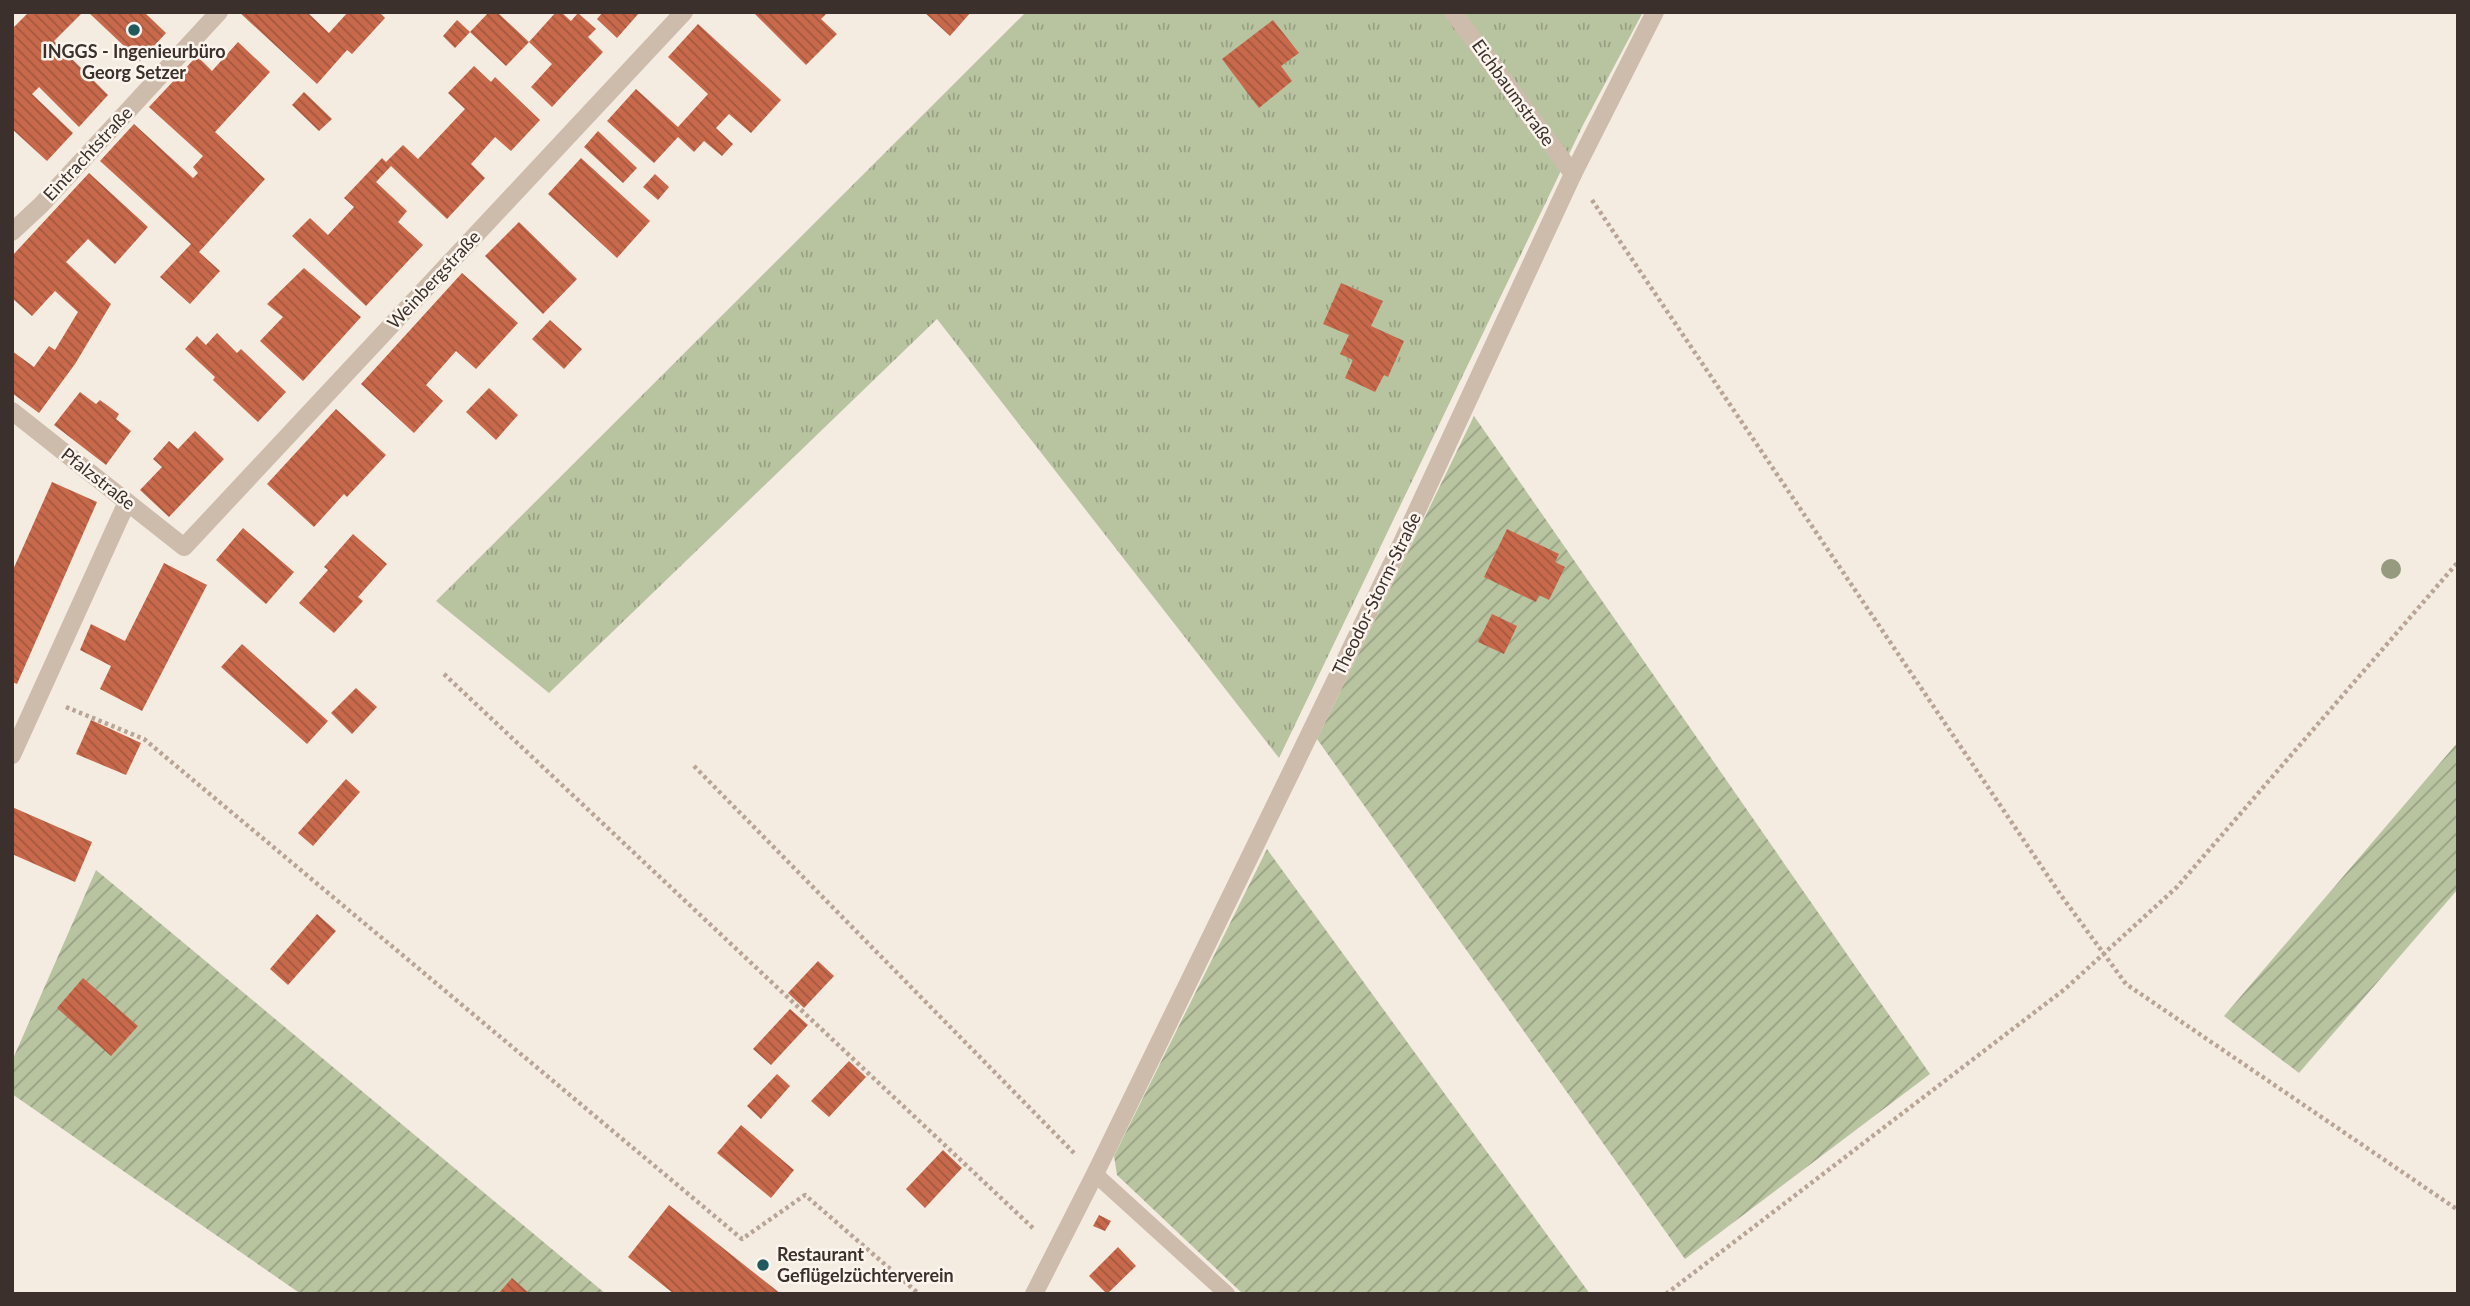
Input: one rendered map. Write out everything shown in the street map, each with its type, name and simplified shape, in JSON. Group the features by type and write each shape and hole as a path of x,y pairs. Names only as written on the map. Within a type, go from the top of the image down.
{"street":[{"name":"Eintrachtstraße","path":"12,232 41,205 219,12"},
{"name":"Weinbergstraße","path":"184,547 684,12"},
{"name":"Eichbaumstraße","path":"1453,12 1573,174"},
{"name":"Theodor-Storm-Straße","path":"1034,1294 1095,1174 1399,547 1573,174 1655,12"},
{"name":"Pfalzstraße","path":"12,411 184,547"},
{"path":"12,755 127,502"}],"lane":[{"path":"1095,1174 1227,1294"}],"path":[{"path":"1573,174 1619,237 2060,894 2126,984 2458,1210"},
{"path":"1666,1294 2065,989 2178,887 2458,562"},
{"path":"444,674 1056,1249"},
{"path":"40,695 144,739 742,1239 805,1195 919,1294"},
{"path":"694,766 1095,1174"}],"green space":[{"path":"1026,12 1643,12 1583,125 1279,758 937,319 549,693 436,601"},
{"path":"1474,416 1930,1074 1685,1259 1317,739"},
{"path":"2458,742 2458,889 2299,1073 2224,1016"},
{"path":"1267,849 1590,1294 1243,1294 1117,1175 1114,1156"},
{"path":"96,870 606,1294 301,1294 12,1094 12,1061"}],"building":[{"path":"29,12 83,12 54,41 108,95 79,127 39,87 32,94 73,133 47,161 12,129 12,29"},
{"path":"88,12 144,12 166,33 140,61"},
{"path":"239,12 307,12 329,33 348,12 379,12 385,18 352,54 347,50 317,84"},
{"path":"489,12 497,12 529,42 506,66 470,32"},
{"path":"556,12 561,12 571,21 578,13 596,29 588,37 603,52 552,107 531,87 552,64 529,42"},
{"path":"603,12 640,12 617,38 597,19"},
{"path":"753,12 828,12 821,19 837,34 806,65"},
{"path":"924,12 971,12 950,36"},
{"path":"457,20 470,32 455,48 443,36"},
{"path":"1273,20 1299,53 1281,66 1292,81 1259,108 1222,59"},
{"path":"698,24 781,100 751,133 729,114 716,128 733,144 722,156 704,141 694,152 678,137 654,163 607,121 636,89 678,127 708,94 668,57"},
{"path":"238,42 270,72 215,132 265,179 199,252 220,271 190,304 160,277 191,244 100,161 134,124 193,178 198,173 193,167 203,156 149,107 197,56 212,71"},
{"path":"474,66 491,82 495,77 540,120 511,151 495,137 471,164 485,178 447,219 391,166 376,182 407,211 398,222 423,245 366,306 292,236 310,218 328,235 354,207 344,198 382,158 386,162 403,145 418,159 465,109 448,93"},
{"path":"304,92 332,119 319,131 292,105"},
{"path":"598,131 637,168 623,183 584,147"},
{"path":"581,158 650,221 617,258 548,194"},
{"path":"89,173 148,227 115,264 88,239 66,262 111,304 75,364 39,413 12,393 12,351 34,367 49,346 55,350 78,312 55,291 32,316 12,298 12,256"},
{"path":"655,174 669,187 658,200 643,187"},
{"path":"519,222 577,279 543,314 485,256"},
{"path":"304,268 361,317 303,381 260,341 283,317 267,304"},
{"path":"462,273 518,323 476,369 456,351 426,385 443,401 414,433 361,384"},
{"path":"1341,283 1383,301 1371,326 1404,341 1388,377 1384,375 1375,392 1345,378 1353,360 1340,354 1349,335 1323,324"},
{"path":"550,320 582,349 564,369 532,339"},
{"path":"217,333 237,353 241,349 286,392 258,422 213,380 215,377 185,349 197,336 206,345"},
{"path":"489,388 518,415 496,440 466,412"},
{"path":"80,392 96,404 100,400 119,414 116,419 131,431 106,465 54,425"},
{"path":"336,409 386,455 347,497 344,494 314,527 267,484"},
{"path":"195,431 224,459 169,517 140,490 162,467 153,459 169,441 178,449"},
{"path":"52,482 97,502 17,684 12,682 12,572"},
{"path":"243,528 294,572 266,604 216,560"},
{"path":"1507,529 1559,554 1555,562 1565,567 1549,600 1539,595 1536,602 1484,577"},
{"path":"353,534 387,564 358,597 363,601 334,633 299,603 328,570 324,567"},
{"path":"164,563 207,585 142,711 100,689 111,666 80,650 91,624 125,641"},
{"path":"1492,614 1517,626 1504,654 1478,642"},
{"path":"242,644 328,721 307,744 221,667"},
{"path":"356,688 377,707 352,734 331,713"},
{"path":"91,720 141,743 126,775 76,754"},
{"path":"346,779 360,792 313,846 298,833"},
{"path":"12,807 92,842 75,882 12,854"},
{"path":"317,914 336,931 288,985 270,969"},
{"path":"818,961 834,976 804,1008 788,993"},
{"path":"83,978 138,1026 111,1056 57,1008"},
{"path":"790,1009 808,1025 771,1065 753,1049"},
{"path":"849,1061 866,1077 829,1117 811,1101"},
{"path":"777,1074 790,1086 761,1119 747,1106"},
{"path":"741,1125 794,1170 771,1198 717,1153"},
{"path":"943,1150 962,1168 925,1208 906,1189"},
{"path":"669,1205 781,1294 674,1294 628,1257"},
{"path":"1099,1215 1111,1221 1105,1231 1093,1226"},
{"path":"1118,1247 1136,1266 1107,1294 1089,1276"},
{"path":"512,1278 530,1294 498,1294"}],"place":[{"name":"INGGS - Ingenieurbüro Georg Setzer","path":"134,30"},
{"name":"Restaurant Geflügelzüchterverein","path":"763,1265"}]}
